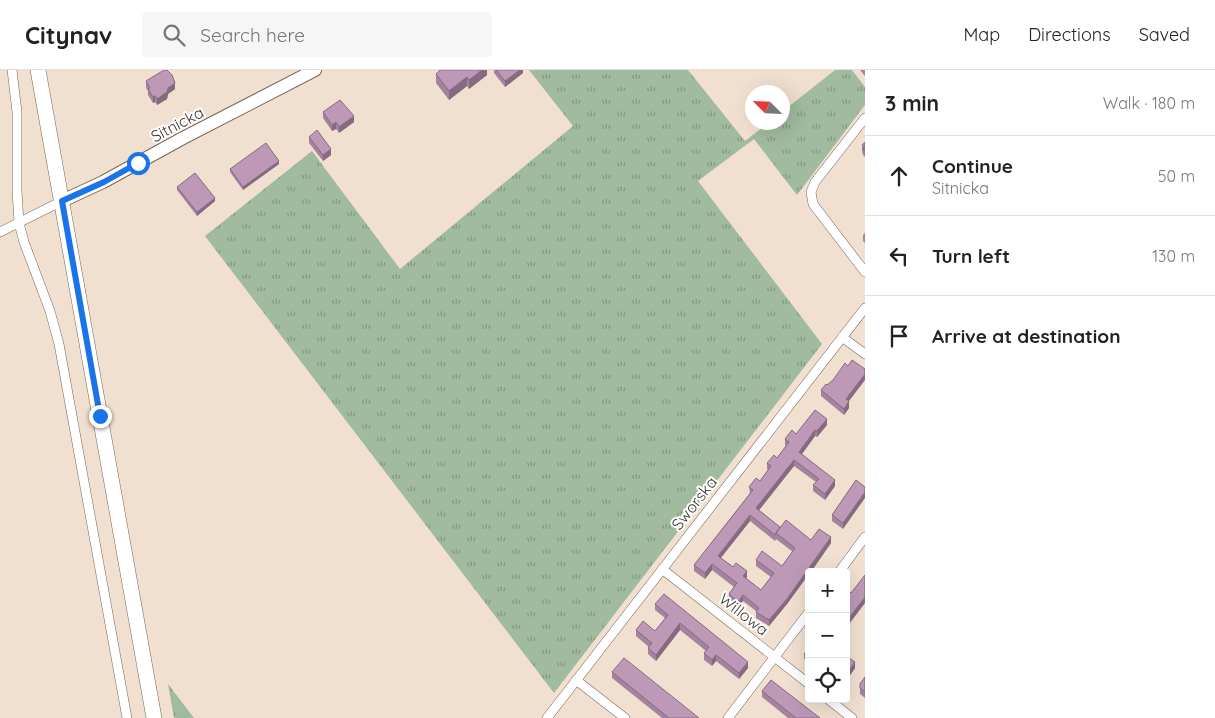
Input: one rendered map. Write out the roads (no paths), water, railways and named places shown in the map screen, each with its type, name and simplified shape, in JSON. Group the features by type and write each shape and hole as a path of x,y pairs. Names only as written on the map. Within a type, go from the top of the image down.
{"main road":[{"path":"38,70 154,718"}],"street":[{"path":"12,70 17,112 19,223 24,242 50,311 59,344 127,718"},
{"name":"Sitnicka","path":"0,232 104,182 183,138 315,70"},
{"path":"865,118 815,182 811,192 813,204 865,272"},
{"name":"Sworska","path":"548,718 865,308"},
{"path":"842,337 865,354"},
{"path":"842,568 865,537"},
{"name":"Willowa","path":"662,569 805,681"},
{"path":"728,718 808,613"},
{"path":"576,680 625,718"},
{"path":"833,703 852,718"}]}
